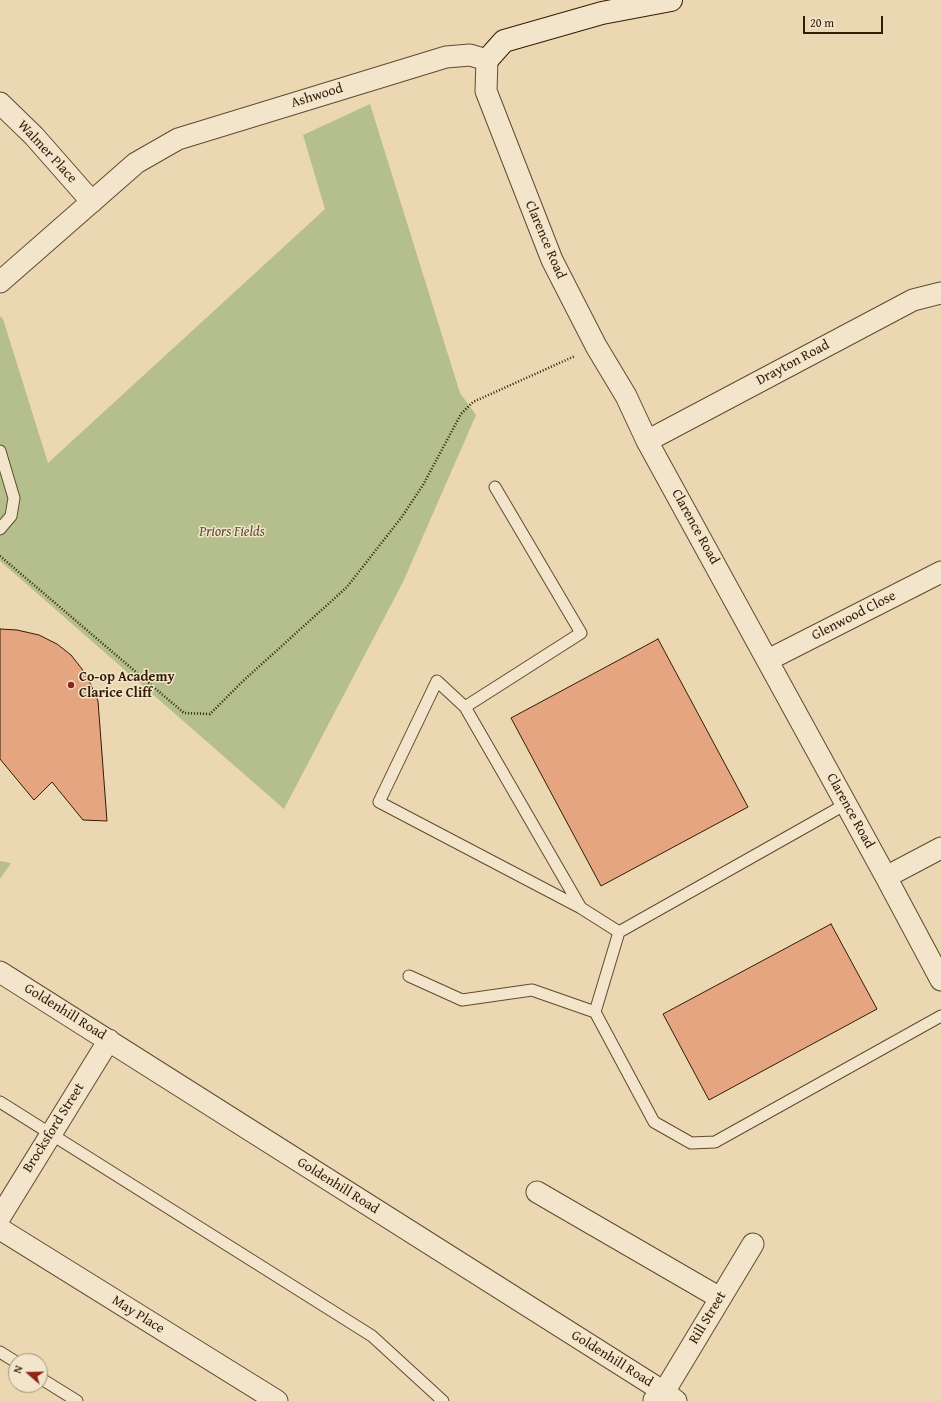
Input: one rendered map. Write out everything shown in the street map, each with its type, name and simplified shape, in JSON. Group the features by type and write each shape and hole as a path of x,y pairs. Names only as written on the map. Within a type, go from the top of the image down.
{"street":[{"path":"487,60 504,41 596,7 671,0"},
{"name":"Ashwood","path":"0,282 136,163 178,139 446,57 470,55 487,60"},
{"name":"Clarence Road","path":"487,60 486,91 552,260 596,346 626,396 647,441 768,660 941,980"},
{"name":"Walmer Place","path":"0,103 34,136 92,202"},
{"name":"Drayton Road","path":"647,441 913,300 941,293"},
{"name":"Glenwood Close","path":"768,660 941,572"},
{"path":"886,877 941,848"},
{"name":"Goldenhill Road","path":"0,972 109,1040 664,1398"},
{"name":"Brocksford Street","path":"0,1217 109,1040"},
{"path":"537,1192 720,1298"},
{"name":"May Place","path":"0,1229 277,1401"},
{"name":"Rill Street","path":"664,1398 752,1244"}],"lane":[{"path":"0,451 14,498 11,516 0,529"},
{"path":"465,707 581,633 495,487"},
{"path":"581,908 465,707 437,681 379,802 581,908 619,932"},
{"path":"594,1012 619,932 846,804"},
{"path":"409,976 462,1000 532,990 594,1012 654,1122 690,1143 715,1142 941,1016"},
{"path":"0,1102 372,1336 442,1401"},
{"path":"48,1383 77,1401"}],"path":[{"path":"0,556 184,713 210,714 243,681 347,587 401,518 423,485 461,414 473,402 596,346"}],"green space":[{"name":"Priors Fields","path":"370,104 460,393 476,415 403,582 284,809 0,561 0,316 3,319 48,463 325,209 303,135"},
{"path":"0,861 11,863 0,879"}],"building":[{"path":"0,629 17,630 39,635 57,644 71,655 82,669 90,683 98,701 107,821 83,820 52,782 34,800 0,759"},
{"path":"658,639 748,807 601,886 511,718"},
{"path":"831,924 877,1009 709,1100 663,1014"}],"place":[{"name":"Co-op Academy Clarice Cliff","path":"71,685"}]}
